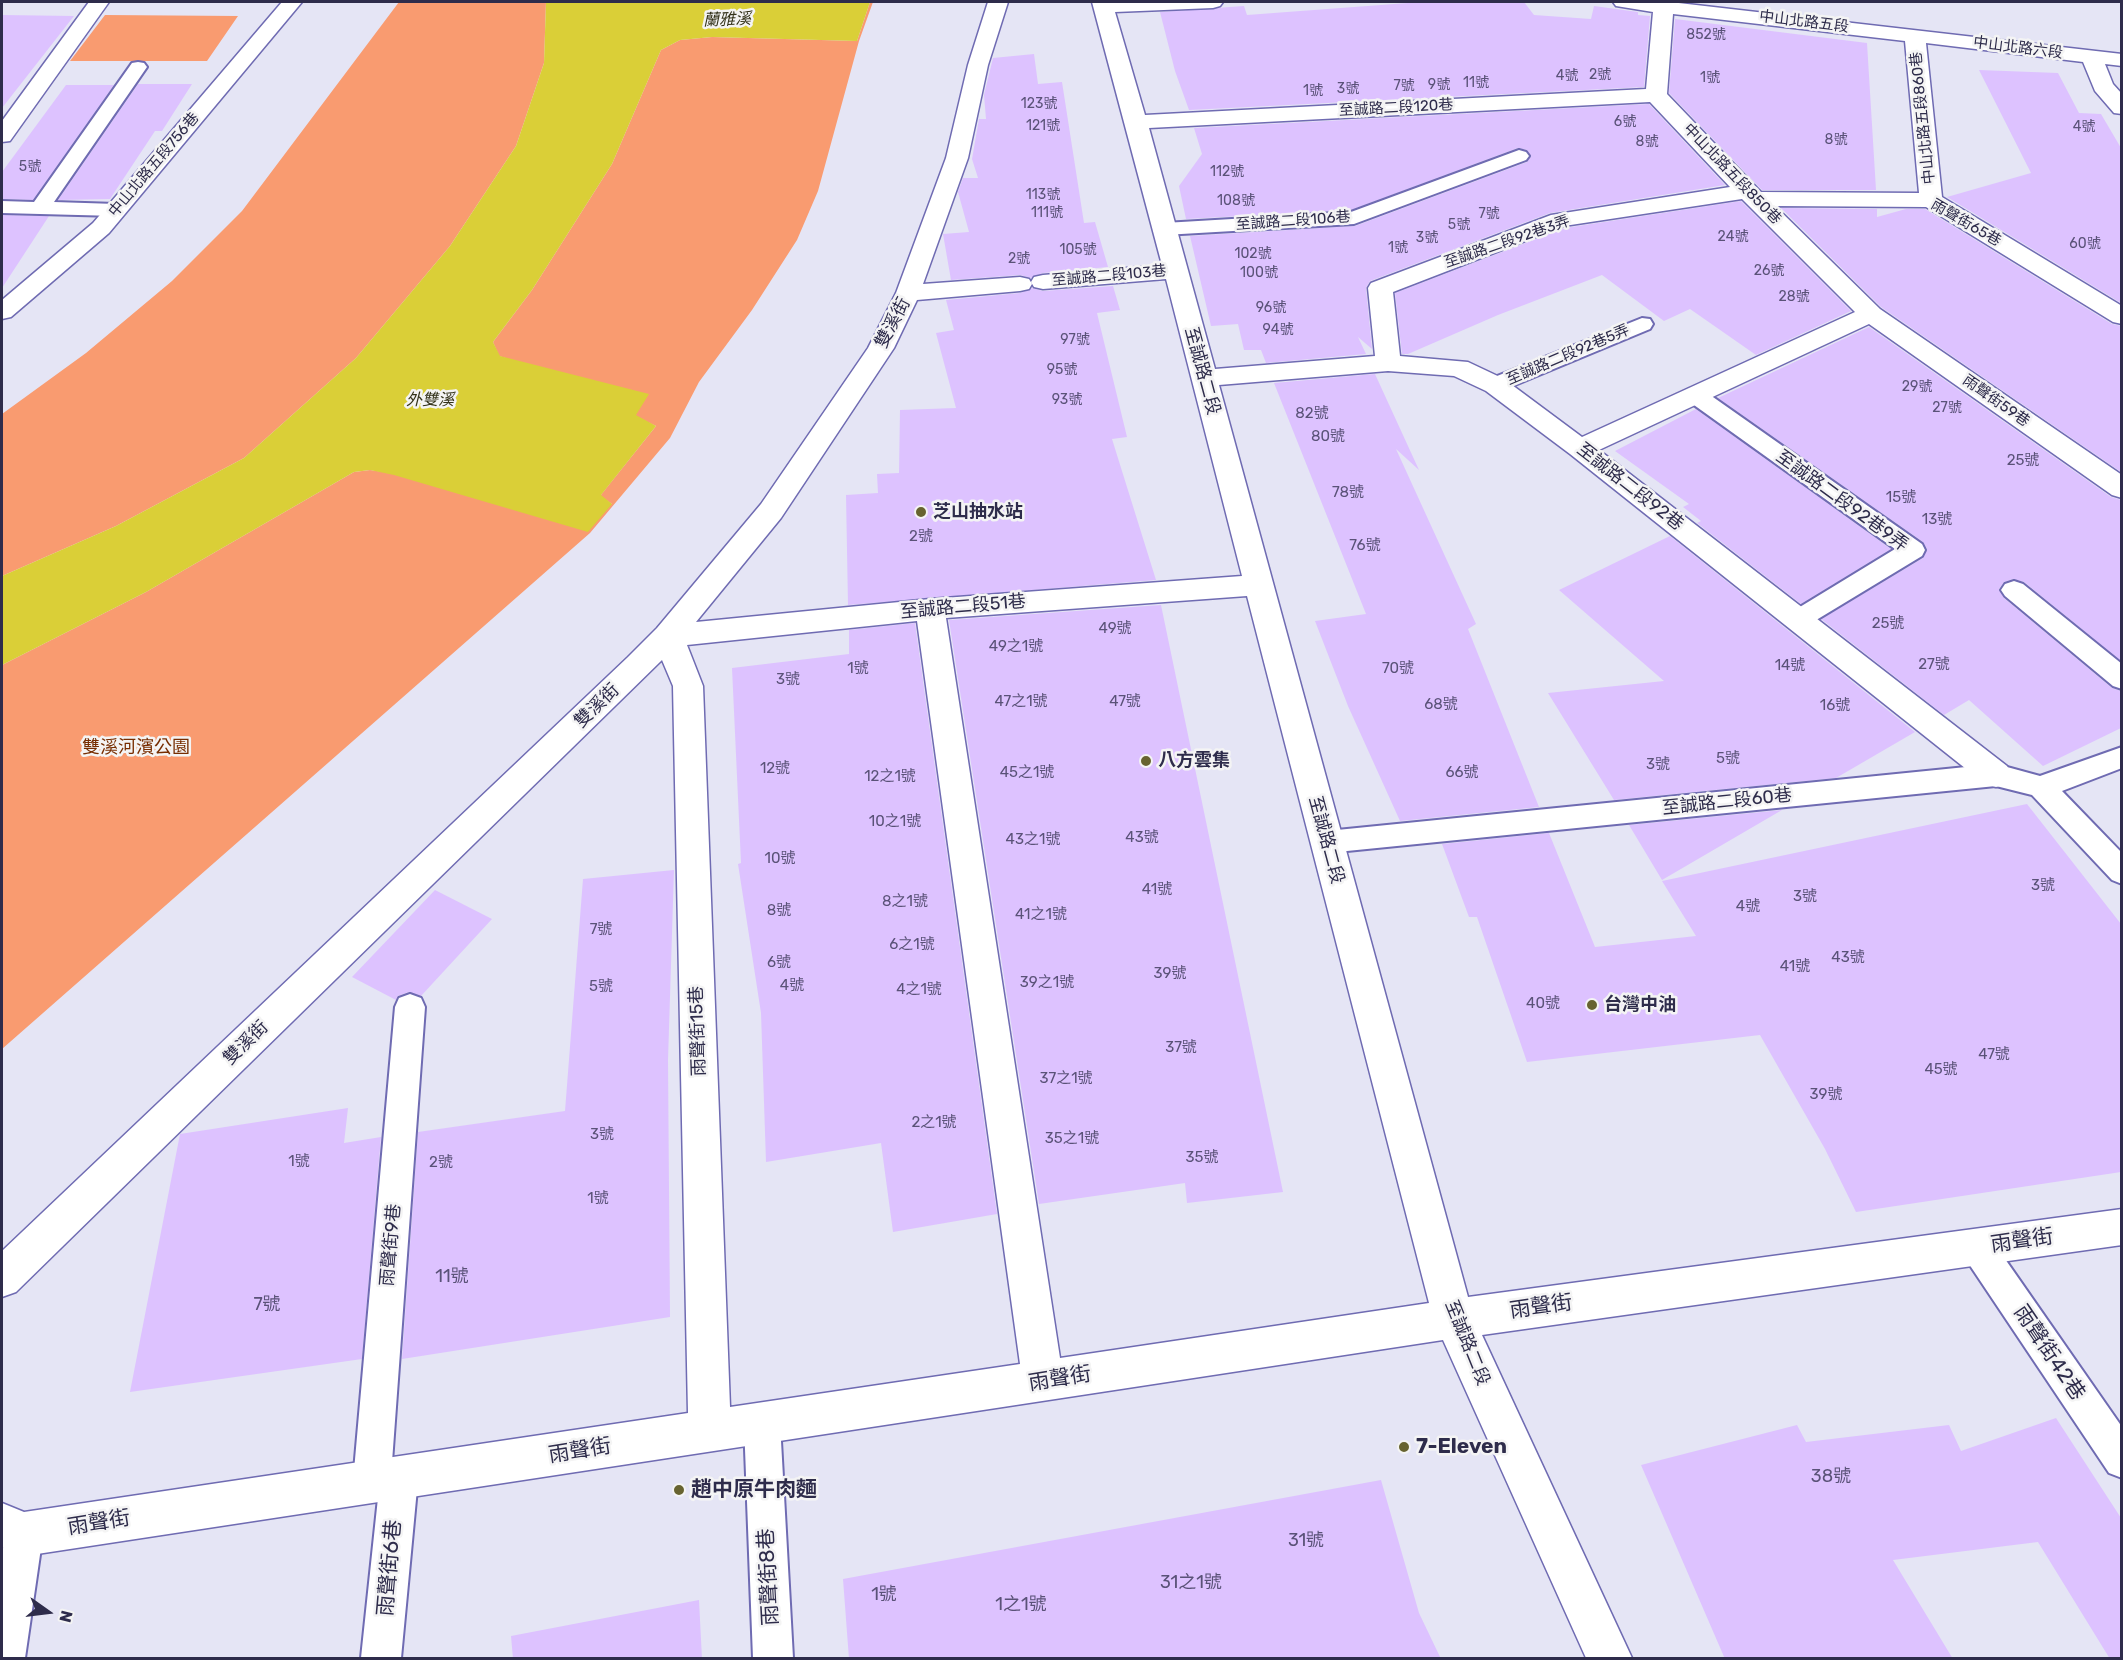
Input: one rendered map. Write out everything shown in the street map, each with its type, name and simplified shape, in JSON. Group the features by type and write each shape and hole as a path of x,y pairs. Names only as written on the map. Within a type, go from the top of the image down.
{"street":[{"path":"2,136 99,2"},
{"name":"中山北路五段756巷","path":"2,312 101,228 291,2"},
{"name":"雙溪街","path":"2,1278 631,674 668,636 777,502 880,348 908,293 957,158 978,65 998,2"},
{"path":"1103,4 1213,2"},
{"name":"中山北路五段","path":"1623,2 1915,35"},
{"name":"至誠路二段","path":"1103,4 1454,1319 1609,1659"},
{"path":"1656,95 1664,6"},
{"name":"中山北路六段","path":"1915,35 2121,60"},
{"name":"中山北路五段860巷","path":"1915,35 1931,200"},
{"path":"2092,57 2103,86 2121,108"},
{"name":"至誠路二段120巷","path":"1136,122 1656,95"},
{"name":"中山北路五段850巷","path":"1656,95 1751,195 1871,314"},
{"name":"雨聲街65巷","path":"1751,195 1931,200 2121,317"},
{"name":"至誠路二段92巷3弄","path":"1388,363 1380,288 1559,220 1751,195"},
{"name":"至誠路二段103巷","path":"908,293 1176,271"},
{"path":"1580,448 1871,314"},
{"name":"雨聲街59巷","path":"1871,314 2121,489"},
{"name":"至誠路二段92巷","path":"1203,378 1388,363 1459,368 1495,385 1580,448 1996,775"},
{"name":"至誠路二段51巷","path":"668,636 930,609 1259,585"},
{"path":"930,609 1043,1382"},
{"name":"雨聲街15巷","path":"668,636 688,686 710,1431"},
{"name":"雨聲街","path":"13,1530 386,1480 1454,1319 2121,1227"}],"lane":[{"path":"40,208 138,67"},
{"name":"至誠路二段106巷","path":"1164,229 1354,218 1519,156"},
{"path":"2,207 116,210"},
{"name":"至誠路二段92巷5弄","path":"1495,385 1641,324"},
{"name":"至誠路二段92巷9弄","path":"1695,395 1913,550 1799,619"},
{"path":"2014,590 2121,679"},
{"path":"2121,757 2041,787 2121,872"},
{"name":"至誠路二段60巷","path":"1327,842 1996,775 2041,787"},
{"name":"雨聲街9巷","path":"386,1480 410,1007"},
{"name":"雨聲街42巷","path":"1977,1247 2121,1460"},
{"name":"雨聲街8巷","path":"762,1424 773,1659"},
{"name":"雨聲街6巷","path":"381,1659 386,1480"},
{"path":"5,1659 13,1530"}],"green space":[{"path":"399,2 546,2 544,63 516,146 450,246 356,358 244,458 116,526 2,576 2,414 86,353 172,281 242,211"},
{"name":"雙溪河濱公園","path":"870,2 873,2 859,41 818,191 797,240 752,310 699,382 670,438 590,533 2,1049 2,665 146,592 354,472 370,470 612,504 600,496 656,426 518,362 499,356 493,342 532,290 612,164 661,50 680,40 712,37 857,41"},
{"path":"105,15 238,16 207,61 70,61"}],"water":[{"name":"外雙溪","path":"546,2 870,2 857,41 712,37 680,40 661,50 612,164 532,290 493,342 500,356 649,394 636,415 656,426 601,495 612,504 588,532 394,475 370,470 354,472 146,592 2,665 2,576 116,526 244,458 356,358 450,246 516,146 544,63"}],"building":[{"path":"1421,2 1524,2 1534,15 1591,19 1594,6 1638,12 1638,15 1650,16 1644,87 1189,110 1175,71 1160,12 1244,6 1247,15"},
{"path":"2,15 74,16 2,108"},
{"path":"1675,19 1867,43 1876,190 1762,190 1669,93"},
{"path":"1034,54 1038,84 1062,82 1084,223 1095,222 1108,267 1043,273 1031,278 1020,275 951,280 943,234 969,232 958,192 963,178 978,178 972,159 979,119 986,119 984,95 993,58"},
{"path":"1979,70 2058,73 2079,113 2101,114 2121,148 2121,303 1947,197 2031,173"},
{"path":"138,84 192,84 162,131 155,131 110,199 58,200"},
{"path":"66,85 114,85 33,200 2,199 2,172"},
{"path":"1649,104 1725,185 1550,213 1370,281 1366,288 1372,349 1358,337 1366,354 1266,363 1261,350 1244,350 1238,324 1211,326 1190,236 1355,226 1527,162 1531,156 1527,150 1518,148 1351,210 1186,219 1179,186 1202,154 1194,128"},
{"path":"1741,201 1851,311 1756,355 1690,309 1664,321 1602,275 1498,315 1408,354 1402,354 1395,293 1565,228"},
{"path":"1781,208 1877,209 1877,217 1906,209 1925,209 2112,324 2121,326 2121,472 1881,307"},
{"path":"2,215 49,216 2,288"},
{"path":"1113,286 1120,310 1097,313 1127,437 1112,439 1156,580 848,605 846,495 878,493 877,474 899,473 900,410 956,408 936,333 954,330 946,300 1020,293 1032,288 1043,291"},
{"path":"1869,327 2111,497 2121,500 2121,661 2024,582 2013,579 2004,582 1999,589 2004,598 2112,688 2121,691 2121,728 2043,766 1969,700 1944,715 1821,619 1923,558 1927,549 1923,542 1718,398"},
{"path":"1375,374 1419,470 1396,449 1476,624 1468,629 1539,807 1400,821 1348,706 1315,621 1366,614 1274,383"},
{"path":"1696,409 1891,549 1801,604 1697,523 1701,521 1683,507 1689,504 1615,451"},
{"path":"1670,536 1915,732 1836,778 1614,800 1548,693 1664,681 1559,590"},
{"path":"1161,605 1283,1192 1187,1203 1185,1183 1039,1204 949,620"},
{"path":"915,623 997,1214 893,1232 881,1143 766,1162 761,1013 738,864 741,863 732,668 849,654 849,630"},
{"path":"2027,804 2121,924 2121,1172 1856,1212 1825,1149 1760,1035 1527,1062 1477,917 1469,917 1442,844 1549,833 1595,947 1696,936 1662,881"},
{"path":"1782,810 1662,880 1629,825"},
{"path":"674,870 668,1060 670,1317 402,1359 418,1132 565,1111 583,879"},
{"path":"435,890 492,919 421,996 409,992 398,996 396,1000 352,977"},
{"path":"348,1108 344,1143 381,1137 362,1359 130,1392 180,1134"},
{"path":"2056,1418 2121,1518 2121,1659 2110,1659 2038,1542 1893,1560 1953,1659 1725,1659 1641,1465 1797,1425 1806,1442 1949,1425 1961,1451"},
{"path":"1381,1480 1419,1613 1441,1659 849,1659 843,1579"},
{"path":"699,1600 702,1659 513,1659 511,1636"}],"place":[{"name":"芝山抽水站","path":"921,512"},
{"name":"八方雲集","path":"1146,761"},
{"name":"台灣中油","path":"1592,1005"},
{"name":"7-Eleven","path":"1404,1447"},
{"name":"趙中原牛肉麵","path":"679,1490"}],"water label":[{"name":"蘭雅溪","path":"727,20"}]}
